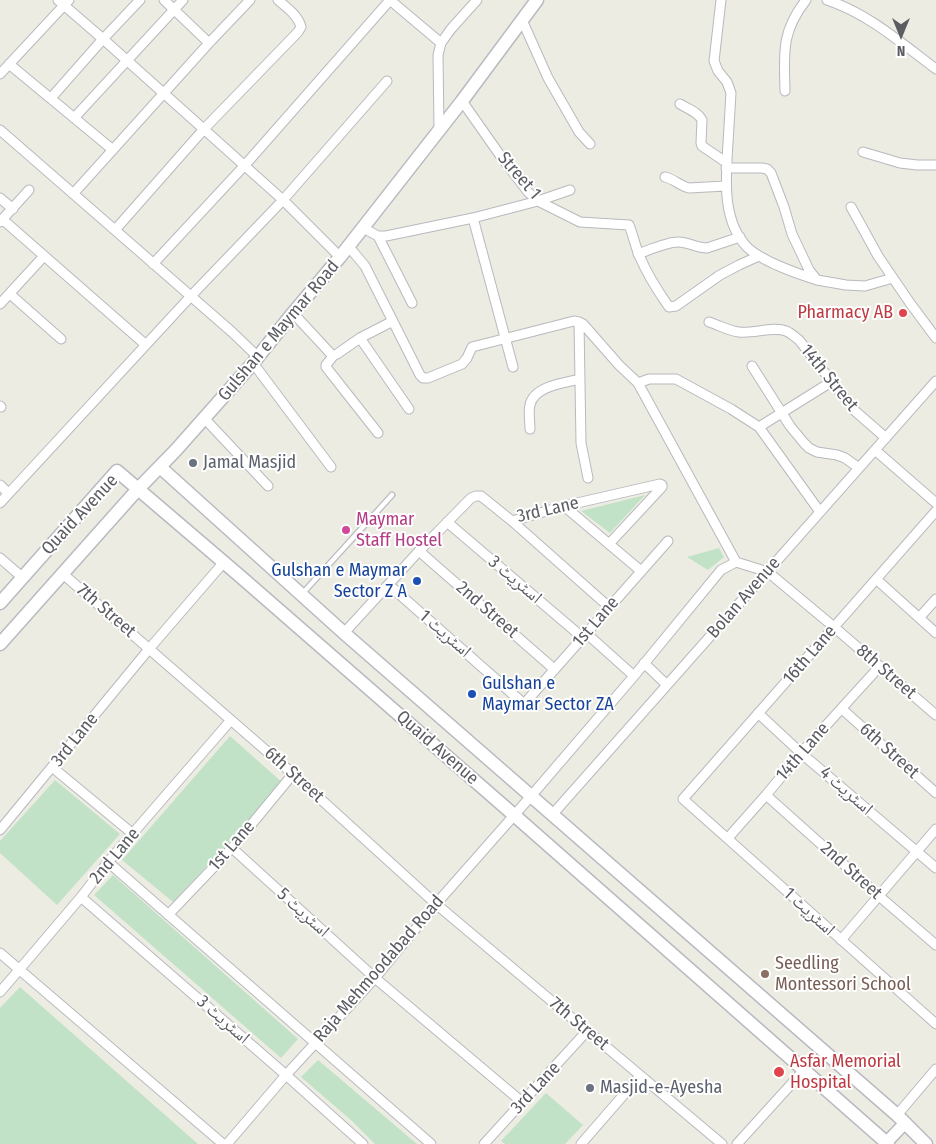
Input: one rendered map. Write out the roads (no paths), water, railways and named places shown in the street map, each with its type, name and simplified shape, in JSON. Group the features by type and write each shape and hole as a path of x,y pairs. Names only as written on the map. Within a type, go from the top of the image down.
{"main road":[{"name":"Gulshan e Maymar Road","path":"0,644 256,360 363,228 462,101 537,0"},
{"name":"Quaid Avenue","path":"160,467 344,633 532,795 552,815 901,1119 926,1144"},
{"name":"Quaid Avenue","path":"0,603 117,471 514,815 887,1143"}],"street":[{"path":"50,98 103,38 140,0"},
{"path":"164,0 209,43"},
{"path":"74,118 183,0"},
{"path":"73,194 250,0"},
{"path":"115,230 204,129 298,32 301,27 300,22 278,0"},
{"path":"153,264 245,166 390,0 441,43"},
{"path":"439,129 438,55 441,43 477,0"},
{"path":"721,0 714,61 718,71 727,82 731,93 726,186 732,222 740,237 759,256 798,274 817,280 865,286 893,278"},
{"path":"785,90 784,53 786,38 791,25 806,0"},
{"path":"827,0 837,3 872,21 936,69"},
{"path":"0,74 63,2 283,200 340,257"},
{"path":"522,20 548,78 579,132 590,144"},
{"path":"9,64 113,150"},
{"path":"0,503 146,344 283,200 387,81"},
{"name":"Street 1","path":"462,101 528,192 538,201 580,222 630,226 638,254"},
{"path":"680,104 701,117 700,143 726,165 762,168 767,169 771,173 792,234 809,270 817,280"},
{"path":"0,130 232,332 256,360 331,468"},
{"path":"863,152 900,163 936,165"},
{"path":"665,177 671,178 688,188 726,186"},
{"path":"29,190 1,220 146,344"},
{"path":"363,228 378,236 386,236 473,218 538,201 570,190"},
{"path":"0,198 12,209"},
{"path":"851,207 878,256 936,338"},
{"path":"473,218 512,367"},
{"path":"378,236 412,303"},
{"path":"740,237 707,248 673,242 638,254 655,288 669,307 686,300 720,275 759,256"},
{"path":"348,247 364,266 423,378 428,378 462,364 472,348 574,321 583,324 619,365 638,383 736,562 768,572"},
{"path":"0,304 44,256"},
{"path":"10,294 61,339"},
{"path":"293,313 334,355"},
{"path":"378,433 326,367 334,355 360,338 393,321"},
{"path":"579,322 581,443 588,478"},
{"name":"14th Street","path":"709,322 740,333 777,330 788,332 799,340 855,411 886,438"},
{"path":"360,338 409,409"},
{"path":"752,366 794,432 809,448 817,452 841,456 859,468"},
{"path":"530,428 529,406 536,394 548,387 580,379"},
{"path":"638,383 649,379 676,380 731,409 759,427 820,512"},
{"name":"Bolan Avenue","path":"552,815 936,381"},
{"path":"759,427 831,382"},
{"path":"204,418 268,486"},
{"path":"875,450 936,503"},
{"name":"3rd Lane","path":"344,633 419,551 471,498 476,496 480,496 512,521 564,506 660,484 662,487 609,544"},
{"path":"0,485 8,493"},
{"path":"564,506 641,571"},
{"name":"16th Lane","path":"684,799 936,510"},
{"path":"512,521 609,607"},
{"name":"اسٹریٹ 3","path":"447,522 634,676"},
{"name":"1st Lane","path":"524,704 668,541"},
{"name":"2nd Street","path":"419,551 554,669"},
{"path":"0,558 22,578"},
{"name":"3rd Lane","path":"0,830 149,649 224,562"},
{"name":"Bolan Avenue","path":"532,795 722,570 736,562"},
{"name":"8th Street","path":"768,572 935,712"},
{"name":"7th Street","path":"63,574 149,649"},
{"path":"876,579 936,633"},
{"name":"اسٹریٹ 1","path":"389,585 524,704"},
{"path":"919,618 936,600"},
{"name":"6th Street","path":"149,649 293,774 436,904"},
{"path":"644,663 667,686"},
{"name":"14th Lane","path":"728,838 801,753 880,666"},
{"name":"6th Street","path":"842,709 936,793"},
{"name":"اسٹریٹ 4","path":"758,714 936,868"},
{"name":"2nd Lane","path":"0,992 81,897 108,862 231,720"},
{"path":"52,767 133,834"},
{"name":"1st Lane","path":"168,915 232,848 293,774"},
{"name":"Raja Mehmoodabad Road","path":"225,1144 375,978 436,904 532,795"},
{"name":"2nd Street","path":"766,795 936,945"},
{"name":"اسٹریٹ 1","path":"684,799 936,1024"},
{"path":"841,940 936,829"},
{"name":"اسٹریٹ 5","path":"232,848 375,978"},
{"path":"108,862 431,1144"},
{"name":"اسٹریٹ 3","path":"81,897 363,1144"},
{"name":"7th Street","path":"436,904 722,1144"},
{"path":"0,953 225,1144"},
{"path":"375,978 522,1102"},
{"name":"3rd Lane","path":"484,1144 587,1032"},
{"path":"887,1143 901,1119 936,1069"},
{"path":"737,1144 804,1070"},
{"path":"581,1144 640,1076"}],"lane":[{"path":"301,594 392,495"}],"place":[{"name":"Pharmacy AB","path":"903,313"},
{"name":"Jamal Masjid","path":"193,463"},
{"name":"Maymar Staff Hostel","path":"346,530"},
{"name":"Gulshan e Maymar Sector Z A","path":"417,581"},
{"name":"Gulshan e Maymar Sector ZA","path":"472,694"},
{"name":"Seedling Montessori School","path":"765,974"},
{"name":"Asfar Memorial Hospital","path":"779,1072"},
{"name":"Masjid-e-Ayesha","path":"590,1088"}]}
